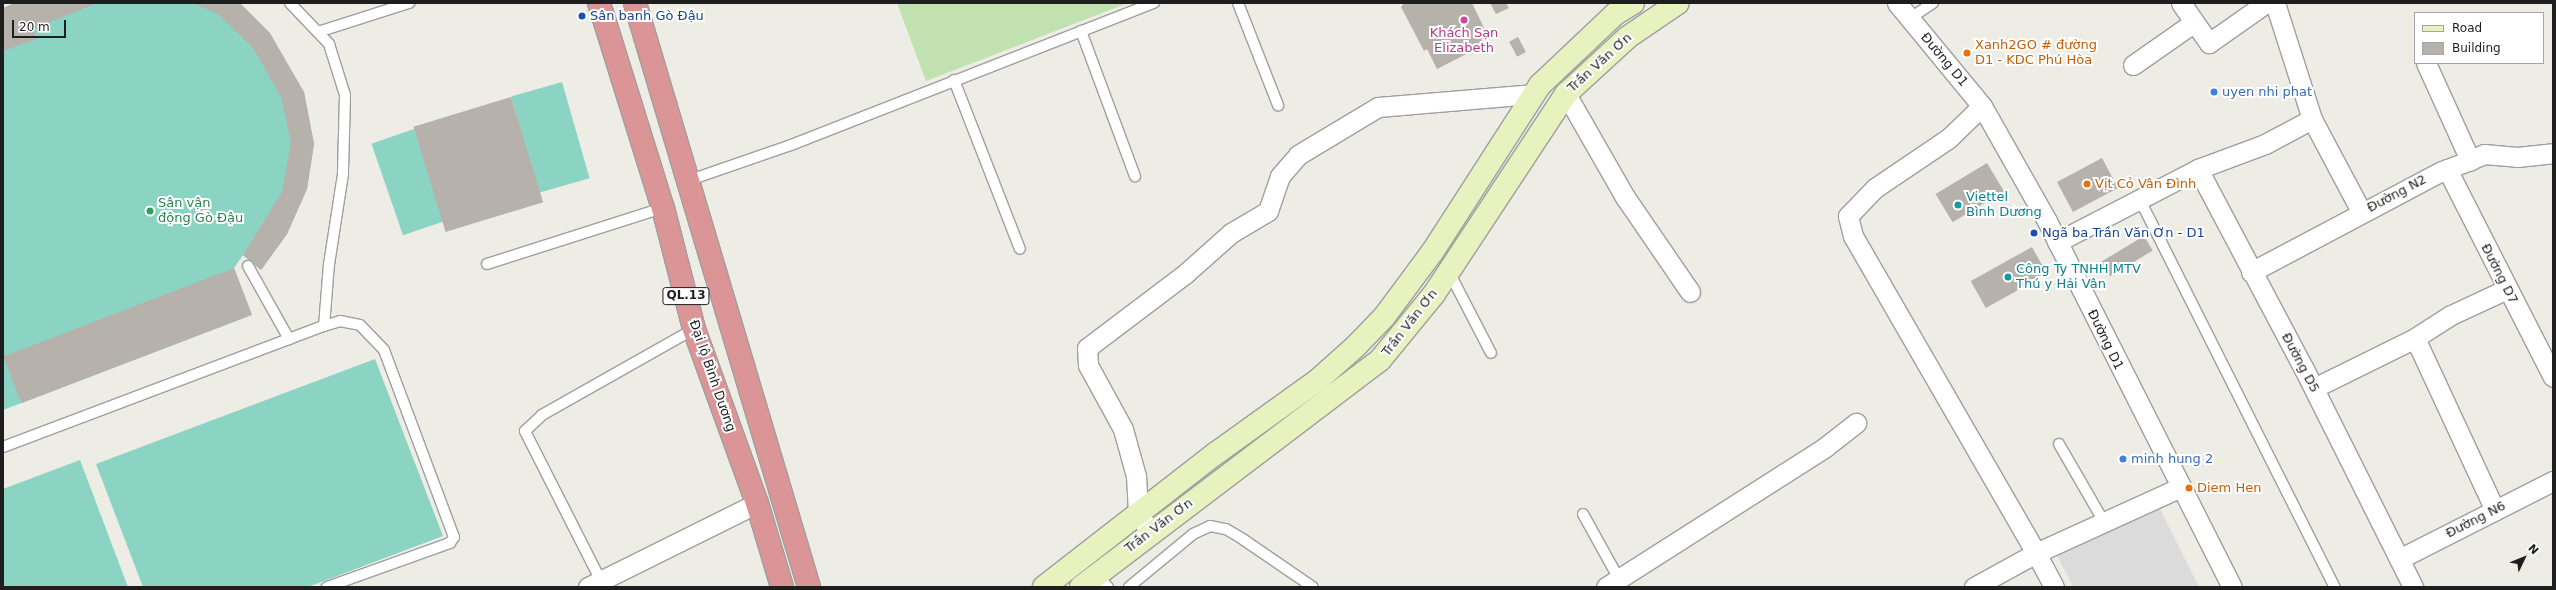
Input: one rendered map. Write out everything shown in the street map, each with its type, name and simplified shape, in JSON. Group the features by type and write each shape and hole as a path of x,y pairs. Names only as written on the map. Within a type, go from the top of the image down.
{"highway":[{"name":"Đại lộ Bình Dương","path":"599,3 664,208 694,329 757,503 782,587"},
{"name":"QL.13","path":"635,3 809,587"}],"street":[{"name":"Trần Văn Ơn","path":"1044,587 1138,513 1318,380 1384,317 1433,251 1534,94 1572,52 1633,3"},
{"name":"Trần Văn Ơn","path":"1095,583 1150,532 1358,381 1404,334 1449,272 1566,94 1628,37 1678,3"},
{"name":"Đường D1","path":"1897,3 1982,106 2057,242 2232,587"},
{"path":"2181,3 2193,23 2209,43 2266,3"},
{"path":"2275,3 2312,119 2362,213"},
{"path":"2133,65 2193,23"},
{"path":"2426,64 2470,160"},
{"path":"1150,532 1138,513 1136,476 1123,429 1088,364 1087,348 1186,273 1231,233 1268,211 1280,176 1298,155 1378,107 1534,94"},
{"path":"1566,94 1624,197 1690,292"},
{"path":"1982,106 1949,138 1875,188 1848,216 1853,236 2036,553 2054,587"},
{"path":"2057,242 2139,198 2198,169 2265,144 2312,119"},
{"name":"Đường N2","path":"2251,272 2447,169 2484,154 2517,157 2553,153"},
{"name":"Đường D5","path":"2198,169 2251,272 2314,388 2413,587"},
{"name":"Đường D7","path":"2447,169 2506,289 2553,377"},
{"path":"2314,388 2415,338 2450,315 2506,289"},
{"path":"2415,338 2495,510"},
{"path":"1613,583 1824,448 1856,423"},
{"name":"Đường N6","path":"2399,559 2553,482"},
{"path":"1974,587 2036,553 2181,487"},
{"path":"594,584 757,503"}],"lane":[{"path":"290,3 329,44 345,95 344,174 329,264 324,326"},
{"path":"318,32 409,3"},
{"path":"688,181 791,145 1154,3"},
{"path":"1238,3 1278,105"},
{"path":"1909,19 1933,3"},
{"path":"1081,31 1135,176"},
{"path":"954,80 1020,249"},
{"path":"2139,198 2335,587"},
{"path":"488,264 664,208"},
{"path":"248,266 289,339"},
{"path":"1449,272 1491,354"},
{"path":"3,447 324,326 340,321 360,325 384,350 454,537 445,545 327,587"},
{"path":"594,584 525,431 542,414 694,329"},
{"path":"2059,444 2104,522"},
{"path":"1583,514 1613,583"},
{"path":"1129,587 1193,534 1210,526 1226,529 1313,587"}],"shaded area":[{"name":"Sân vận động Gò Đậu","path":"15,3 240,3 304,92 314,144 307,189 287,234 261,270 243,255 234,268 252,315 3,410 3,8"},
{"path":"562,82 590,178 539,193 511,97"},
{"path":"414,129 446,221 403,235 371,144"},
{"path":"375,359 443,536 308,587 143,587 96,464"},
{"path":"80,460 128,587 3,587 3,489"},
{"path":"2160,509 2199,587 2073,587 2057,555"}],"green space":[{"path":"897,3 1128,3 926,81"}],"building":[{"path":"15,3 97,3 33,29 37,39 3,51 3,8"},
{"path":"192,3 240,3 270,33 304,92 314,144 307,189 287,234 261,270 243,255 282,192 291,142 281,97 253,48 218,14"},
{"path":"1404,3 1472,3 1488,36 1481,39 1484,45 1437,69 1427,49 1424,51 1401,7"},
{"path":"1490,3 1506,3 1509,8 1496,14"},
{"path":"1518,37 1526,52 1517,57 1509,42"},
{"path":"511,97 543,202 446,232 413,127"},
{"name":"Vịt Cỏ Vân Đình","path":"2102,158 2118,188 2073,212 2057,182"},
{"name":"Viettel Bình Dương","path":"1987,163 2004,191 1953,222 1936,194"},
{"path":"2144,236 2153,251 2110,276 2101,262"},
{"name":"Công Ty TNHH MTV Thú y Hải Vân","path":"2032,247 2047,274 1986,308 1971,281"},
{"path":"234,268 252,315 21,403 3,357"}],"place":[{"name":"Sân banh Gò Đậu","path":"582,16"},
{"name":"Khách Sạn Elizabeth","path":"1464,20"},
{"name":"Xanh2GO # đường D1 - KDC Phú Hòa","path":"1967,53"},
{"name":"uyen nhi phat","path":"2214,92"},
{"name":"Vịt Cỏ Vân Đình","path":"2087,184"},
{"name":"Viettel Bình Dương","path":"1958,205"},
{"name":"Sân vận động Gò Đậu","path":"150,211"},
{"name":"Ngã ba Trần Văn Ơn - D1","path":"2034,233"},
{"name":"Công Ty TNHH MTV Thú y Hải Vân","path":"2008,277"},
{"name":"minh hung 2","path":"2123,459"},
{"name":"Diem Hen","path":"2189,488"}]}
